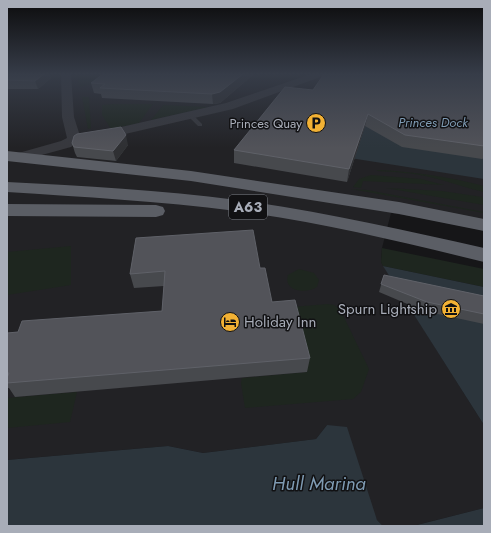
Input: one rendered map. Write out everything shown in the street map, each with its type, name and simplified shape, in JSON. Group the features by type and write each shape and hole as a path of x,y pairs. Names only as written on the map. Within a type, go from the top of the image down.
{"highway":[{"name":"A63","path":"14,157 191,176 399,208 484,225"},
{"name":"A63","path":"7,173 206,189 484,238"},
{"name":"A63","path":"7,187 200,200 243,206 346,223 484,255"},
{"path":"7,210 186,212 330,228 484,255"}],"street":[{"path":"67,99 68,117 74,139"},
{"path":"14,157 66,144 74,139 97,137 191,116 249,99"}],"lane":[{"path":"191,116 200,125"}],"shaded area":[{"path":"7,99 484,99 484,228 391,213 382,248 381,262 484,425 484,508 413,526 383,526 377,520 327,425 316,439 203,453 168,446 7,460"},
{"path":"82,99 89,99 91,128 88,129"},
{"path":"153,104 139,123 111,129 102,115 102,105"},
{"path":"163,105 209,107 151,120"},
{"path":"376,170 417,173 457,180 484,186 484,192 424,176"},
{"path":"371,175 421,179 444,185 363,181 361,188 353,187 359,179"},
{"path":"386,188 442,191 482,197 484,198 484,205"},
{"path":"351,189 367,190 484,213"},
{"path":"71,246 71,285 7,295 7,252"},
{"path":"382,248 484,269 484,287 383,266 381,262"},
{"path":"299,269 314,273 319,280 317,287 302,291 292,288 289,285 287,281 288,275"},
{"path":"328,304 334,305 340,309 369,369 361,392 353,399 245,408 241,383 242,378 307,372 292,307"},
{"path":"77,392 70,422 7,428 7,398"}],"water":[{"name":"Princes Dock","path":"423,99 484,99 484,179 299,150"},
{"path":"383,266 484,287 484,425"},
{"name":"Hull Marina","path":"327,425 347,427 377,520 383,526 7,526 7,460 168,446 203,453 316,439"},
{"path":"484,508 484,526 413,526"}],"building":[{"path":"275,99 484,99 484,146 405,135 368,114 349,169 234,150"},
{"path":"121,127 126,135 113,151 74,147 72,143 74,136 77,134"},
{"name":"Holiday Inn","path":"253,230 260,268 265,268 272,302 295,300 310,358 7,383 9,373 7,373 7,333 18,332 22,321 162,311 165,271 130,274 136,238"},
{"path":"384,275 484,296 484,314 427,302 381,284"}],"place":[{"name":"Princes Quay","path":"316,123"},
{"name":"Spurn Lightship","path":"451,309"},
{"name":"Holiday Inn","path":"230,322"}]}
